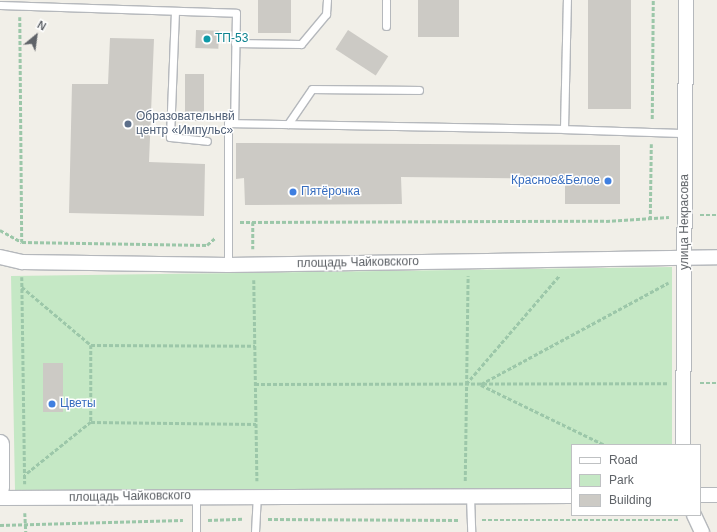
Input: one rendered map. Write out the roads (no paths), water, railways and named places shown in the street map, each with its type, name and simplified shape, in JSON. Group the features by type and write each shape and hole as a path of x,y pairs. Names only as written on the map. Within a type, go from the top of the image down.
{"street":[{"name":"улица Некрасова","path":"683,444 686,0"},
{"name":"площадь Чайковского","path":"0,257 22,262 228,265 717,257"},
{"path":"0,444 0,488"},
{"path":"701,495 717,495"},
{"name":"площадь Чайковского","path":"0,498 196,496 571,496"}],"lane":[{"path":"235,43 300,44 326,14 327,0"},
{"path":"386,0 386,26"},
{"path":"564,129 567,0"},
{"path":"0,5 236,13 234,123"},
{"path":"174,11 170,137 207,141"},
{"path":"288,124 312,89 419,90"},
{"path":"228,265 228,124 564,129 685,133"},
{"path":"196,496 196,532"},
{"path":"470,496 471,532"},
{"path":"255,532 257,497"}],"place":[{"name":"ТП-53","path":"207,39"},
{"name":"Образовательнвй центр «Импульс»","path":"128,124"},
{"name":"Красное&Белое","path":"608,181"},
{"name":"Пятёрочка","path":"293,192"},
{"name":"Цветы","path":"52,404"}]}
